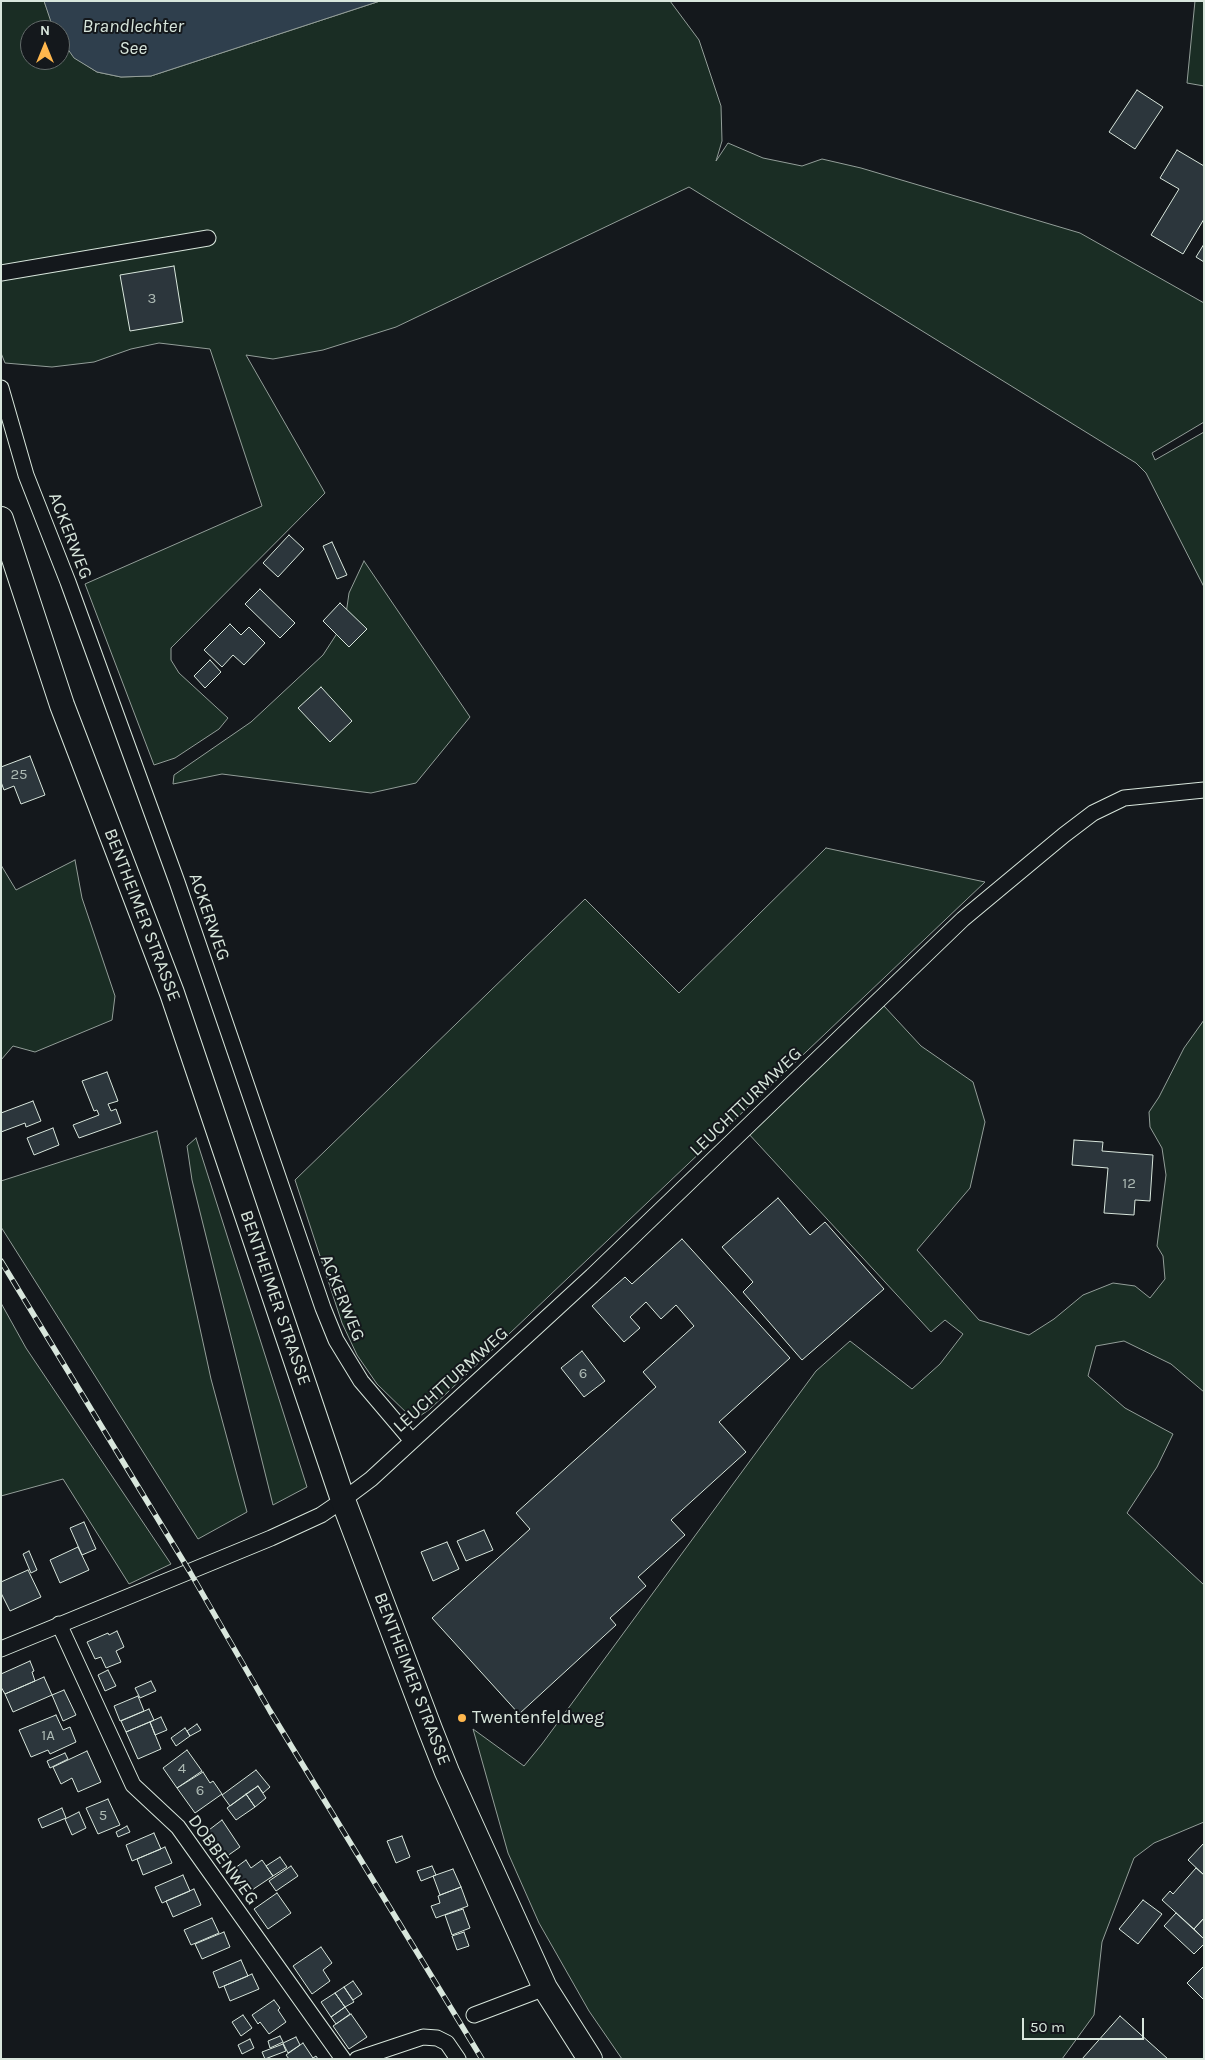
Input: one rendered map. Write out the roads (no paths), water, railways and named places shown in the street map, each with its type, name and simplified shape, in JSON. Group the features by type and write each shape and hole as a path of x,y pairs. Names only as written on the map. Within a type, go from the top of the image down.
{"main road":[{"name":"BENTHEIMER STRASSE","path":"2,520 65,714 172,993 343,1500 447,1772 545,1988 590,2059"},
{"path":"1,568 53,675"}],"street":[{"path":"1,273 208,238"},
{"name":"ACKERWEG","path":"1,388 26,475 68,582 177,882 322,1308 336,1340 361,1381 412,1441"},
{"name":"LEUCHTTURMWEG","path":"343,1500 371,1479 592,1276 963,919 1064,835 1093,813 1124,798 1204,790"},
{"path":"1,1649 271,1538 321,1515 343,1500"},
{"name":"DOBBENWEG","path":"59,1624 133,1785 178,1827 342,2059"},
{"path":"474,2014 545,1988"},
{"path":"357,2059 423,2037 437,2038 447,2044 458,2059"}],"water":[{"name":"Brandlechter See","path":"44,1 380,1 151,76 121,77 97,72 74,58 70,52 70,20 50,20"}],"railway":[{"path":"1,1261 190,1572 270,1711 482,2059"}],"place":[{"name":"Twentenfeldweg","path":"462,1718"}]}
